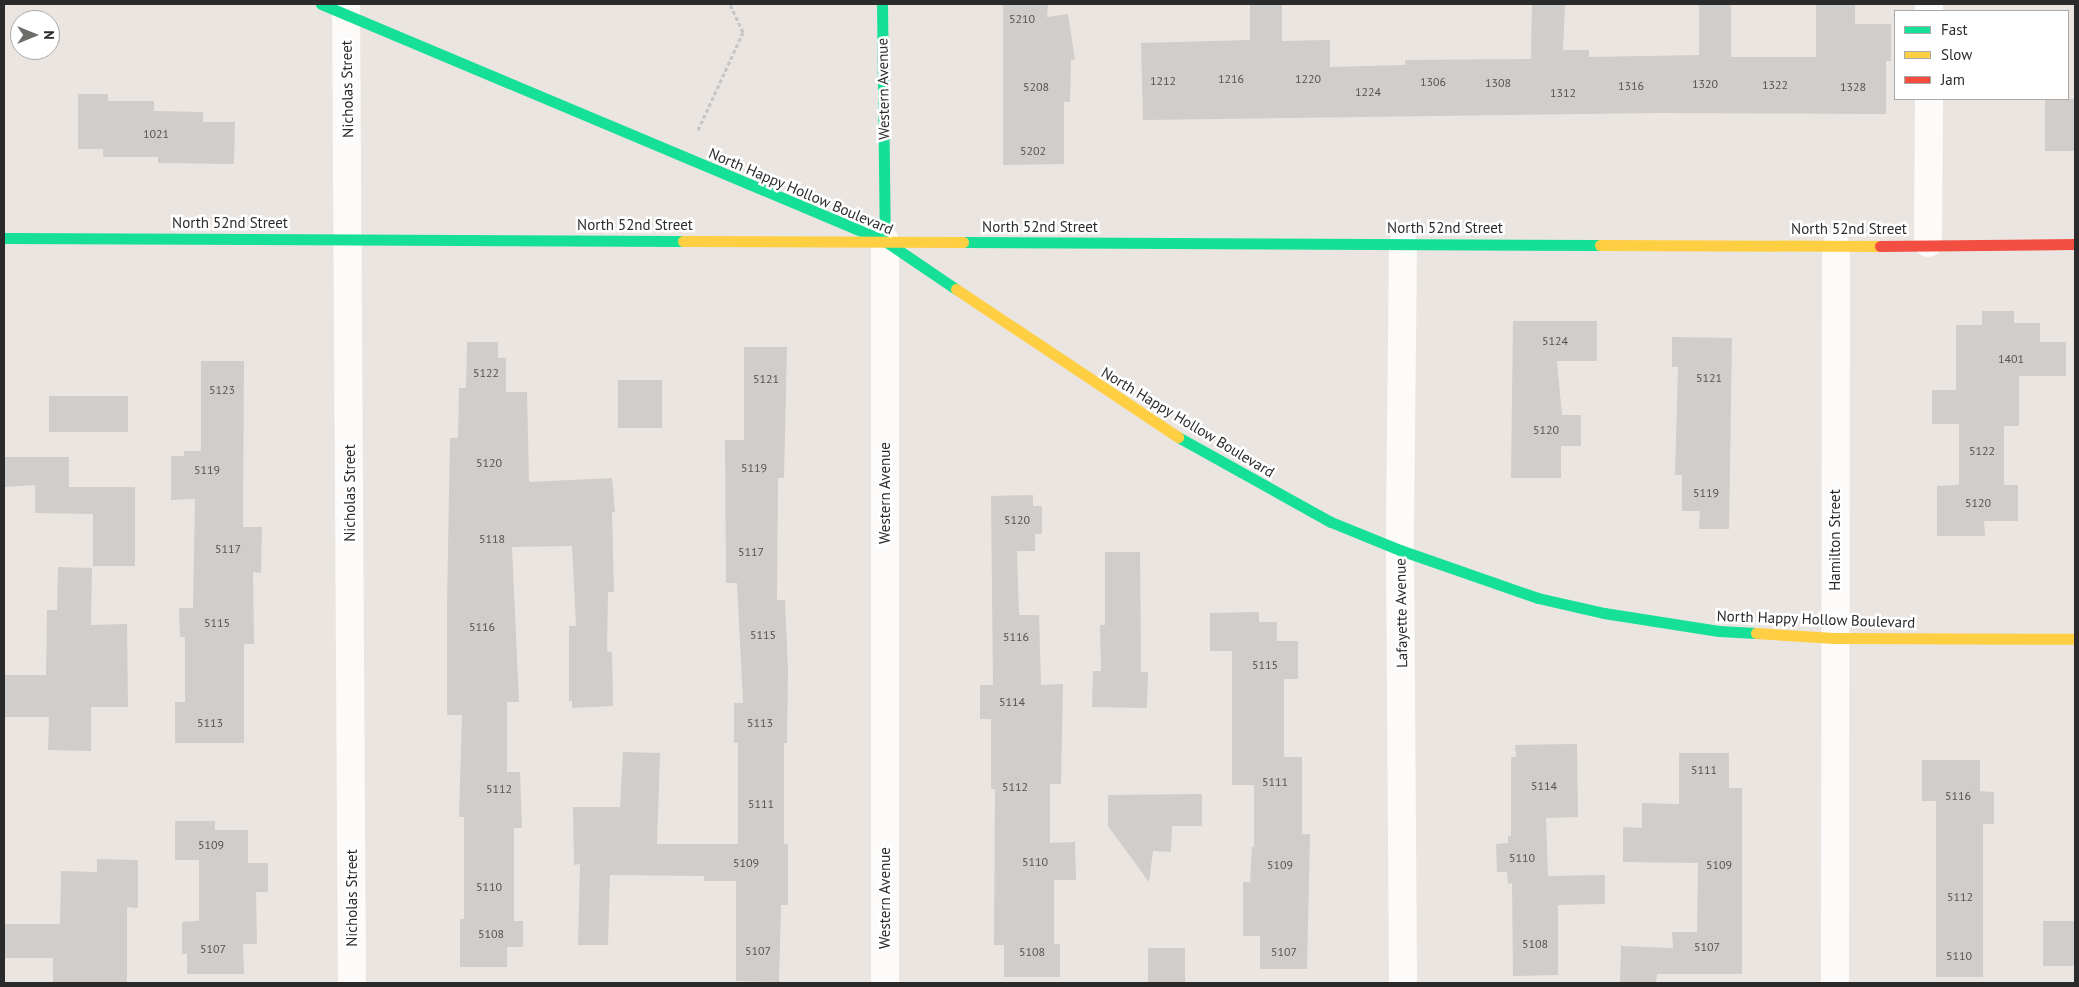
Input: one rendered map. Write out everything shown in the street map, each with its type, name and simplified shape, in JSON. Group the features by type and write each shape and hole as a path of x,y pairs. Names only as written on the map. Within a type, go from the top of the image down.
{"street":[{"name":"North Happy Hollow Boulevard","path":"321,4 346,9 836,223 885,241 1149,419 1221,463 1331,522 1400,550 1538,598 1604,613 1720,631 1834,638 2075,639"},
{"name":"Western Avenue","path":"882,4 885,241 886,983"},
{"name":"Nicholas Street","path":"346,9 349,239 352,983"},
{"path":"1928,243 1929,100"},
{"name":"North 52nd Street","path":"4,238 1836,246 1928,243 2075,244"},
{"name":"Lafayette Avenue","path":"1403,243 1400,550 1403,983"},
{"name":"Hamilton Street","path":"1835,983 1836,246"}],"path":[{"path":"699,122 743,32 730,4"}],"building":[{"path":"1003,4 1048,4 1047,17 1068,14 1075,60 1071,60 1070,102 1064,102 1064,164 1003,165"},
{"path":"1250,4 1282,4 1282,41 1330,40 1330,67 1405,65 1405,60 1531,59 1532,4 1565,4 1563,50 1589,50 1589,57 1699,55 1699,4 1731,4 1731,57 1816,57 1816,4 1855,4 1855,24 1891,24 1891,61 1886,61 1886,114 1658,113 1143,120 1141,43 1250,40"},
{"path":"78,94 108,94 108,101 154,101 154,111 203,112 203,122 235,122 234,164 158,163 158,157 103,157 103,149 78,149"},
{"path":"2075,99 2075,151 2045,151 2045,100"},
{"path":"1982,311 2014,311 2014,323 2040,323 2040,342 2066,342 2066,376 2019,376 2019,426 2004,426 2004,485 2018,485 2018,521 1984,521 1985,536 1937,536 1937,486 1959,485 1959,424 1932,424 1932,390 1956,390 1956,325 1982,325"},
{"path":"1513,321 1597,321 1597,361 1557,361 1562,415 1581,415 1581,446 1561,446 1561,478 1511,478"},
{"path":"1672,337 1732,338 1729,529 1699,529 1700,511 1682,511 1682,475 1675,475 1678,367 1672,367"},
{"path":"467,342 498,342 498,358 506,358 506,392 527,392 529,482 612,478 615,512 612,512 614,592 608,592 607,651 612,652 613,706 572,708 572,701 569,701 569,626 576,626 572,546 512,547 519,702 507,702 507,772 520,772 522,828 514,828 514,921 523,921 523,947 507,947 507,967 460,967 460,919 464,919 464,817 459,817 462,715 447,715 447,604 450,438 458,438 459,388 466,388"},
{"path":"744,347 787,347 784,478 778,478 777,600 785,600 788,671 787,743 784,743 784,844 788,844 788,905 781,905 779,982 736,981 736,881 704,881 704,876 610,875 608,945 578,945 580,864 574,865 573,807 620,807 623,752 660,753 657,844 738,844 738,743 734,743 734,703 743,703 737,583 726,583 725,440 744,440"},
{"path":"201,361 244,361 243,527 262,527 261,573 253,572 254,644 244,644 244,743 175,743 175,702 185,702 185,637 180,637 179,608 193,608 195,499 171,500 171,456 184,456 184,451 201,451"},
{"path":"618,380 662,380 662,428 618,428"},
{"path":"49,396 128,396 128,432 49,432"},
{"path":"4,457 69,457 69,487 135,487 135,566 93,566 93,514 35,513 35,485 4,487"},
{"path":"1033,495 1033,506 1042,506 1042,534 1035,534 1035,551 1017,551 1019,615 1039,615 1041,685 1063,684 1061,784 1050,784 1050,843 1075,842 1076,880 1054,880 1054,944 1060,944 1060,977 1004,977 1004,945 994,945 995,789 991,789 991,719 980,719 980,685 993,685 991,496"},
{"path":"1105,552 1140,552 1141,672 1148,672 1147,708 1092,707 1093,671 1101,671 1100,625 1105,625"},
{"path":"58,567 92,568 91,625 127,624 128,707 91,707 91,751 48,750 49,717 4,717 4,675 46,675 47,610 57,610"},
{"path":"1259,612 1259,622 1277,622 1277,641 1298,641 1298,679 1284,679 1284,757 1302,757 1302,834 1310,834 1307,969 1260,969 1260,936 1243,936 1243,882 1250,882 1252,847 1254,847 1254,785 1232,785 1232,651 1210,651 1210,613"},
{"path":"1577,744 1578,817 1546,818 1548,876 1605,875 1605,904 1558,905 1558,975 1513,976 1512,883 1508,884 1507,872 1497,872 1496,844 1508,843 1508,836 1511,836 1511,757 1516,757 1515,745"},
{"path":"1679,753 1729,753 1729,788 1742,788 1742,974 1657,974 1656,983 1620,983 1621,946 1673,948 1672,932 1697,932 1698,863 1623,862 1623,827 1642,828 1642,803 1679,804"},
{"path":"1922,760 1980,760 1980,791 1994,792 1994,824 1983,824 1983,977 1936,977 1936,801 1922,801"},
{"path":"1202,794 1202,826 1172,826 1171,852 1153,851 1149,882 1108,826 1108,795"},
{"path":"175,821 215,821 215,830 248,830 248,863 268,863 268,892 256,892 257,944 243,944 244,974 187,974 187,954 182,954 182,922 199,921 199,860 175,860"},
{"path":"97,859 138,860 138,908 127,907 127,983 53,983 53,958 4,958 4,924 60,924 61,871 97,872"},
{"path":"2043,921 2075,921 2075,966 2043,966"},
{"path":"1148,948 1185,948 1185,983 1148,983"}],"traffic: fast":[{"path":"321,4 885,241 956,289"},
{"path":"882,4 885,241"},
{"path":"4,238 683,241"},
{"path":"963,242 1600,245"},
{"path":"1178,437 1331,522 1400,550 1538,598 1604,613 1719,631 1756,633"}],"traffic: slow":[{"path":"683,241 963,242"},
{"path":"1600,245 1880,246"},
{"path":"956,289 1178,437"},
{"path":"1756,633 1834,638 2075,639"}],"traffic: jam":[{"path":"1880,246 2075,244"}]}
